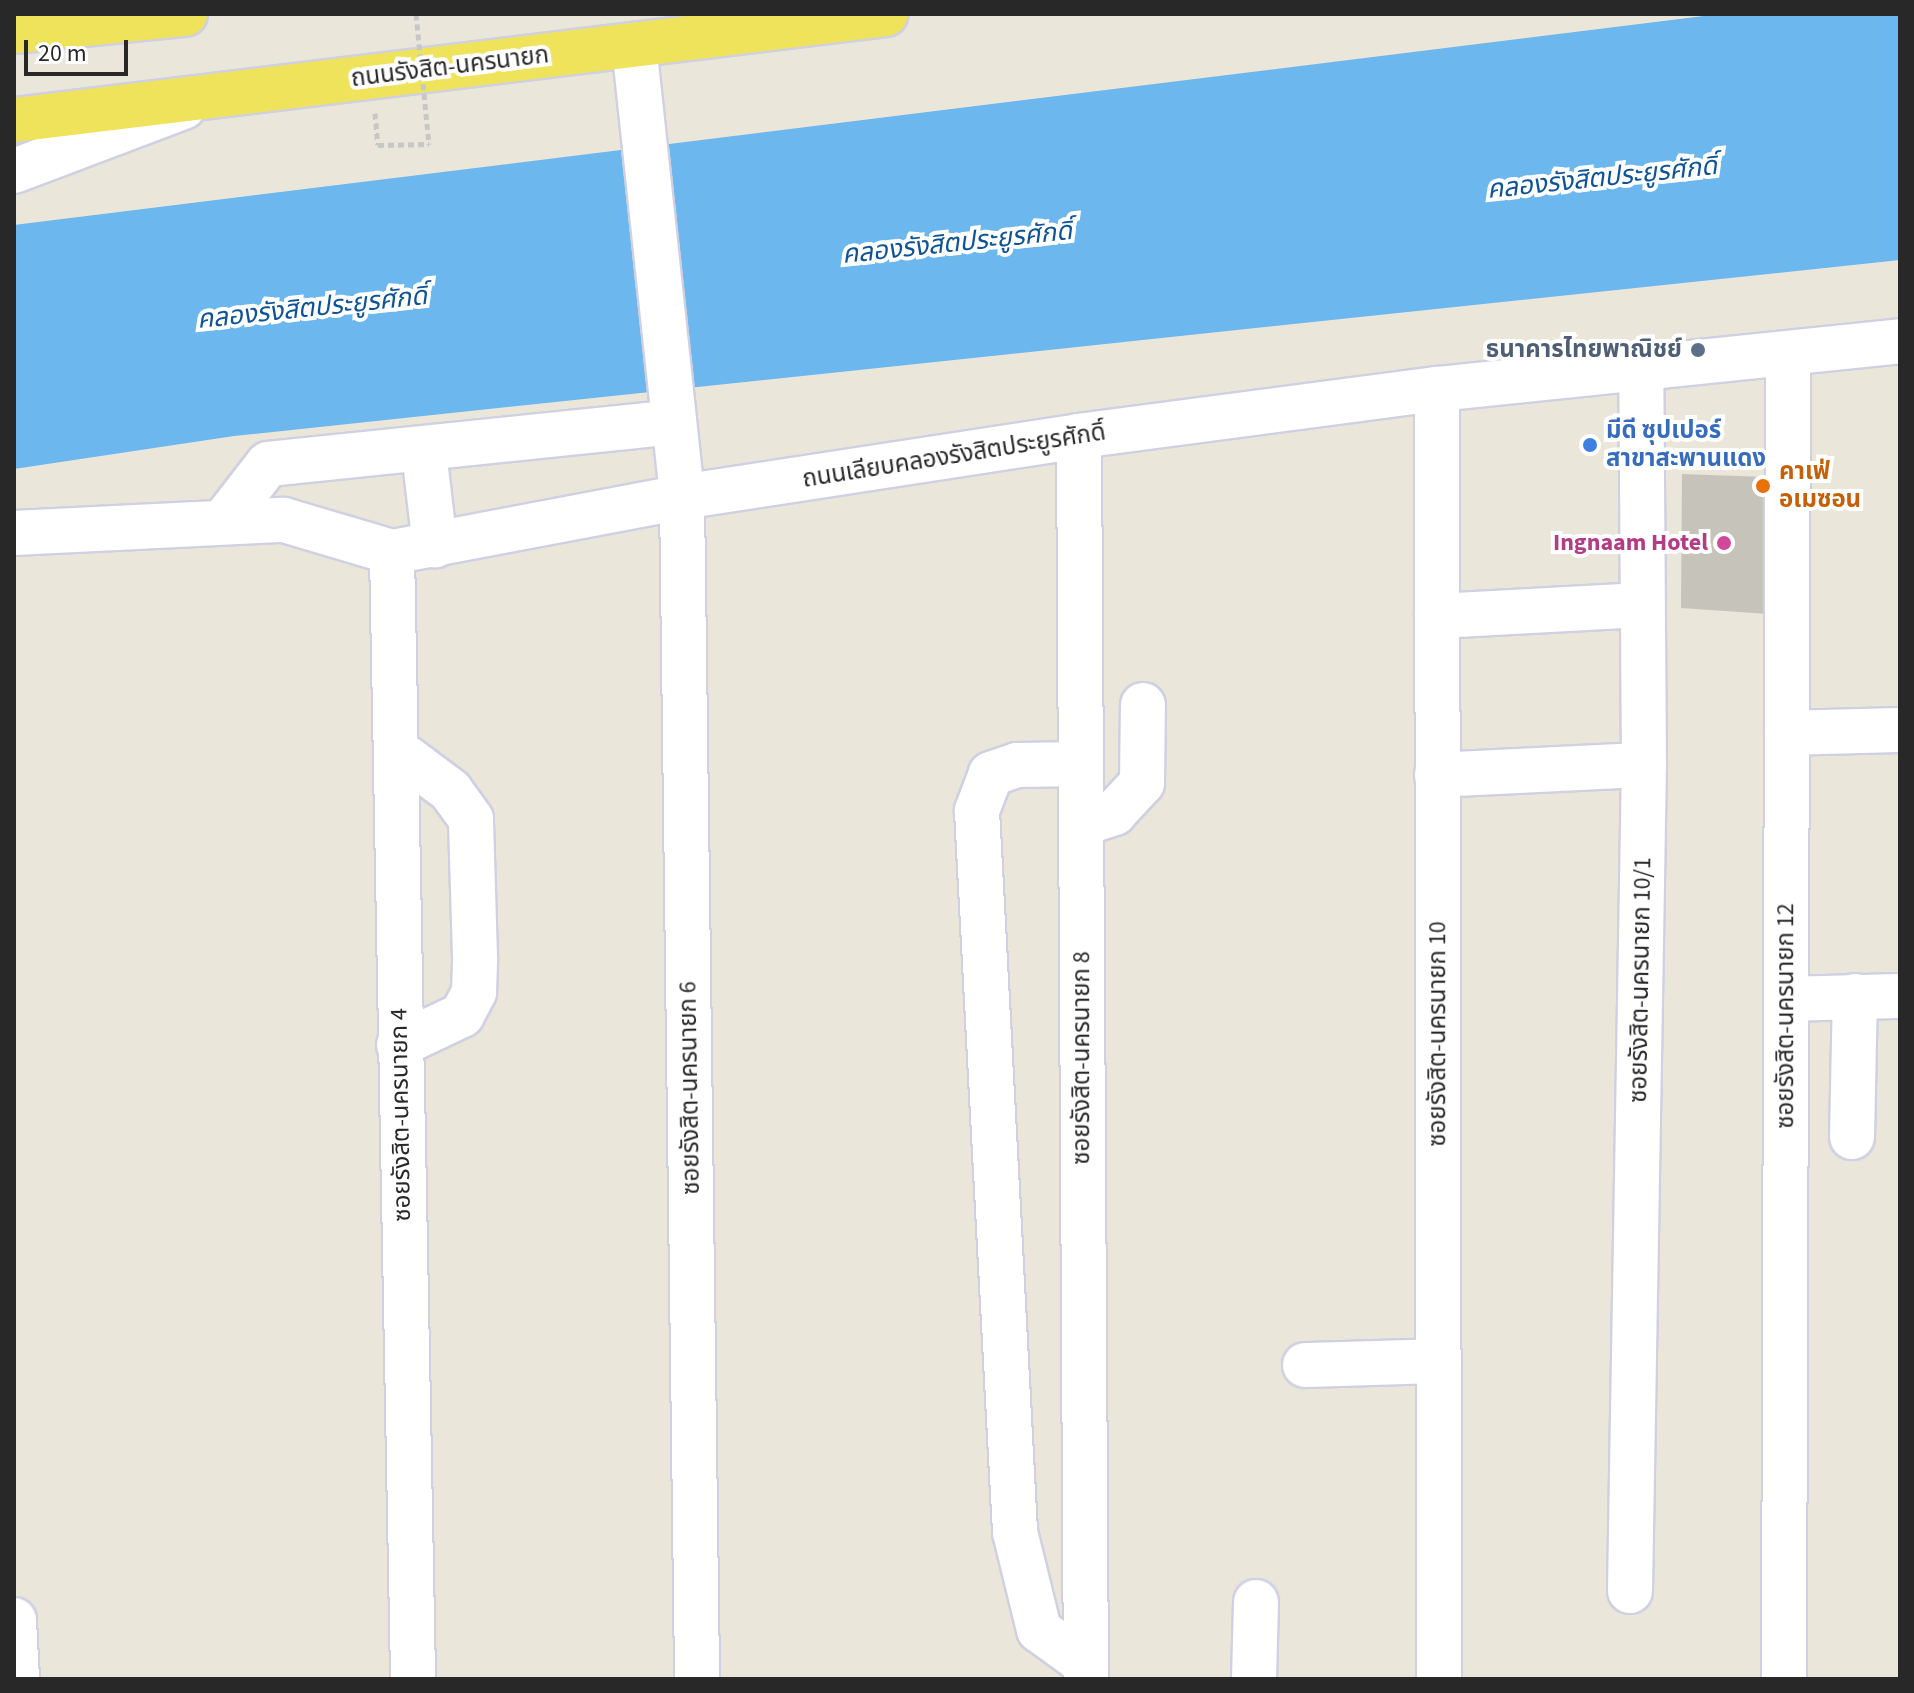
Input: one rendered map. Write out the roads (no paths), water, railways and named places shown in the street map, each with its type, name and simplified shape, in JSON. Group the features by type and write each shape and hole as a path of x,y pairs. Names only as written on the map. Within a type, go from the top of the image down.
{"main road":[{"path":"14,31 185,14"},
{"name":"ถนนรังสิต-นครนายก","path":"14,120 886,14"}],"street":[{"name":"ซอยรังสิต-นครนายก 6","path":"634,45 670,408 682,497 697,1679"},
{"path":"14,171 211,96"},
{"name":"ถนนเลียบคลองรังสิตประยูรศักดิ์","path":"14,533 226,518 284,520 392,552 682,497 1079,436 1437,389 1900,341"},
{"name":"ซอยรังสิต-นครนายก 12","path":"1784,1679 1788,354"},
{"name":"ซอยรังสิต-นครนายก 10/1","path":"1630,1591 1644,765 1641,368"},
{"name":"ซอยรังสิต-นครนายก 10","path":"1437,389 1439,1679"},
{"path":"226,518 268,464 424,452 670,408"},
{"name":"ซอยรังสิต-นครนายก 8","path":"1079,436 1086,1671"},
{"path":"424,452 435,545"},
{"name":"ซอยรังสิต-นครนายก 4","path":"392,552 400,753 399,1045 413,1679"},
{"path":"1437,616 1643,605"},
{"path":"1081,824 1114,813 1142,783 1143,705"},
{"path":"1787,733 1900,730"},
{"path":"399,1045 462,1015 474,992 475,957 471,819 451,791 400,753"},
{"path":"1081,764 1017,765 991,774 977,811 1015,1532 1039,1630 1086,1671"},
{"path":"1437,775 1644,765"},
{"path":"1852,1137 1855,996"},
{"path":"1787,999 1900,996"},
{"path":"1305,1365 1439,1361"},
{"path":"1254,1679 1256,1602"},
{"path":"14,1620 17,1679"}],"water":[{"name":"คลองรังสิตประยูรศักดิ์","path":"1720,14 1900,14 1900,260 234,436 14,469 14,225"}],"place":[{"name":"ธนาคารไทยพาณิชย์","path":"1698,350"},
{"name":"มีดี ซุปเปอร์ สาขาสะพานแดง","path":"1590,445"},
{"name":"คาเฟ่ อเมซอน","path":"1763,486"},
{"name":"Ingnaam Hotel","path":"1724,543"}]}
